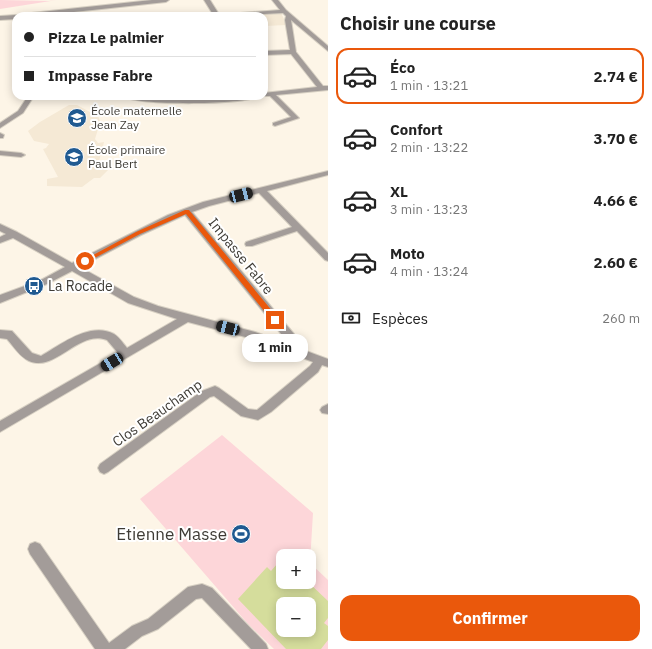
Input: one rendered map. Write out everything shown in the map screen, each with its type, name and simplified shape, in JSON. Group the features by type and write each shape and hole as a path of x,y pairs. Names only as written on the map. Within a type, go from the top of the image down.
{"street":[{"path":"61,12 166,0"},
{"path":"207,0 214,12"},
{"path":"273,12 277,3 286,13 328,49"},
{"path":"268,12 286,13"},
{"path":"286,13 293,52 324,88"},
{"path":"0,18 12,17"},
{"path":"268,53 293,52"},
{"path":"268,94 324,88"},
{"path":"268,96 296,118 275,124"},
{"path":"0,126 21,112 28,100"},
{"path":"149,100 221,100"},
{"path":"0,153 21,155"},
{"path":"0,299 34,286 72,268 138,233 187,211 206,204 328,173"},
{"path":"261,190 328,258"},
{"name":"Impasse Fabre","path":"187,211 290,337"},
{"path":"0,227 131,300 256,336 324,362"},
{"path":"248,244 298,228"},
{"path":"0,240 14,234"},
{"path":"3,426 188,317"},
{"path":"0,334 8,334 11,336 30,357 37,361 42,360 92,334 111,337 126,354"},
{"name":"Clos Beauchamp","path":"104,468 206,394 215,391 245,413 258,415 324,362"},
{"path":"35,549 104,649"},
{"path":"113,649 137,631 153,624 193,592 202,591 207,593 261,649"}],"shaded area":[{"path":"0,0 49,1 57,0 0,9"},
{"path":"281,13 287,25 268,26 268,14"},
{"name":"École primaire Paul Bert","path":"69,105 77,105 90,112 97,109 103,112 98,116 100,121 96,123 98,129 95,139 98,143 104,142 98,165 109,169 100,178 94,178 82,187 47,186 47,179 58,177 43,149 49,144 34,141 28,131"},
{"name":"Etienne Masse","path":"222,435 313,513 311,549 276,549 276,589 316,589 316,569 328,580 328,649 274,649 248,624 140,499"}],"building":[{"path":"276,565 276,589 315,589 328,601 328,618 324,623 328,626 328,640 321,649 286,649 238,599 267,567 271,571"}],"place":[{"name":"École maternelle Jean Zay","path":"77,118"},
{"name":"École primaire Paul Bert","path":"74,157"},
{"name":"La Rocade","path":"34,286"},
{"name":"Etienne Masse","path":"241,534"}],"route":[{"path":"85,261 168,218 187,211 275,320"}]}
